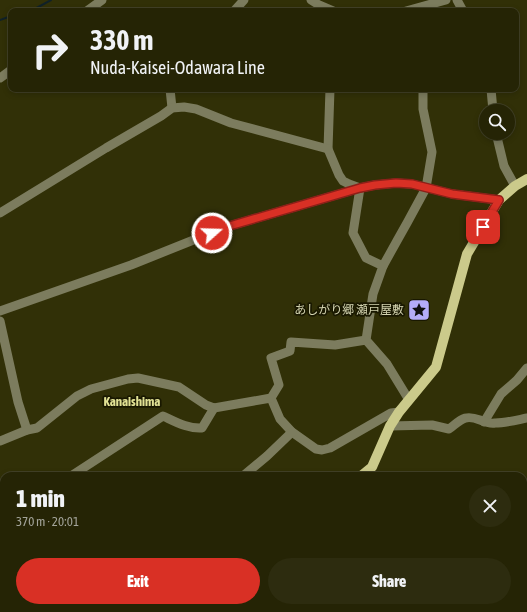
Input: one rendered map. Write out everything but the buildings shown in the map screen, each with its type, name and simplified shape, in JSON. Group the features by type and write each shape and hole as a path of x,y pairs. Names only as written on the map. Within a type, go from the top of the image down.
{"main road":[{"path":"366,472 372,467 390,426 399,412 436,367 466,254 499,200 515,186 527,179"}],"street":[{"path":"91,8 102,0"},
{"path":"237,8 244,0"},
{"path":"417,8 446,0"},
{"path":"170,92 172,108"},
{"path":"330,92 328,149 343,181 360,188"},
{"path":"366,340 374,294 383,266 426,188 432,152 423,110 423,92"},
{"path":"491,92 493,104"},
{"path":"0,213 172,108 184,106 196,108 231,123 328,149"},
{"path":"498,140 504,166 515,186"},
{"path":"0,311 131,265 226,227 360,188 396,183 412,184 452,194 499,200"},
{"path":"360,188 354,233 366,258 383,266"},
{"path":"0,321 18,402 27,430"},
{"path":"366,340 387,364 409,400"},
{"path":"0,441 27,430 37,428 77,396 91,389 128,379 138,378 179,387 206,405 214,408 271,398 279,385 271,358 290,351 291,342 335,345 366,340"},
{"path":"484,422 501,394 517,380 527,368"},
{"path":"271,398 280,418 292,432 316,449 322,450 330,448 391,413 399,412"},
{"path":"77,472 163,416 183,426 195,429 202,428 214,408"},
{"path":"390,426 432,425 449,429 466,417 472,417 484,422 495,424 527,418"},
{"path":"248,472 292,432"}],"waterway":[{"path":"36,8 51,0"},
{"path":"0,20 8,17"}],"place":[{"name":"あしがり郷 瀬戸屋敷","path":"419,310"}],"district":[{"name":"Kanaishima","path":"132,401"}],"route":[{"path":"212,233 226,227 360,188 396,183 412,184 452,194 499,200 483,227"}]}
